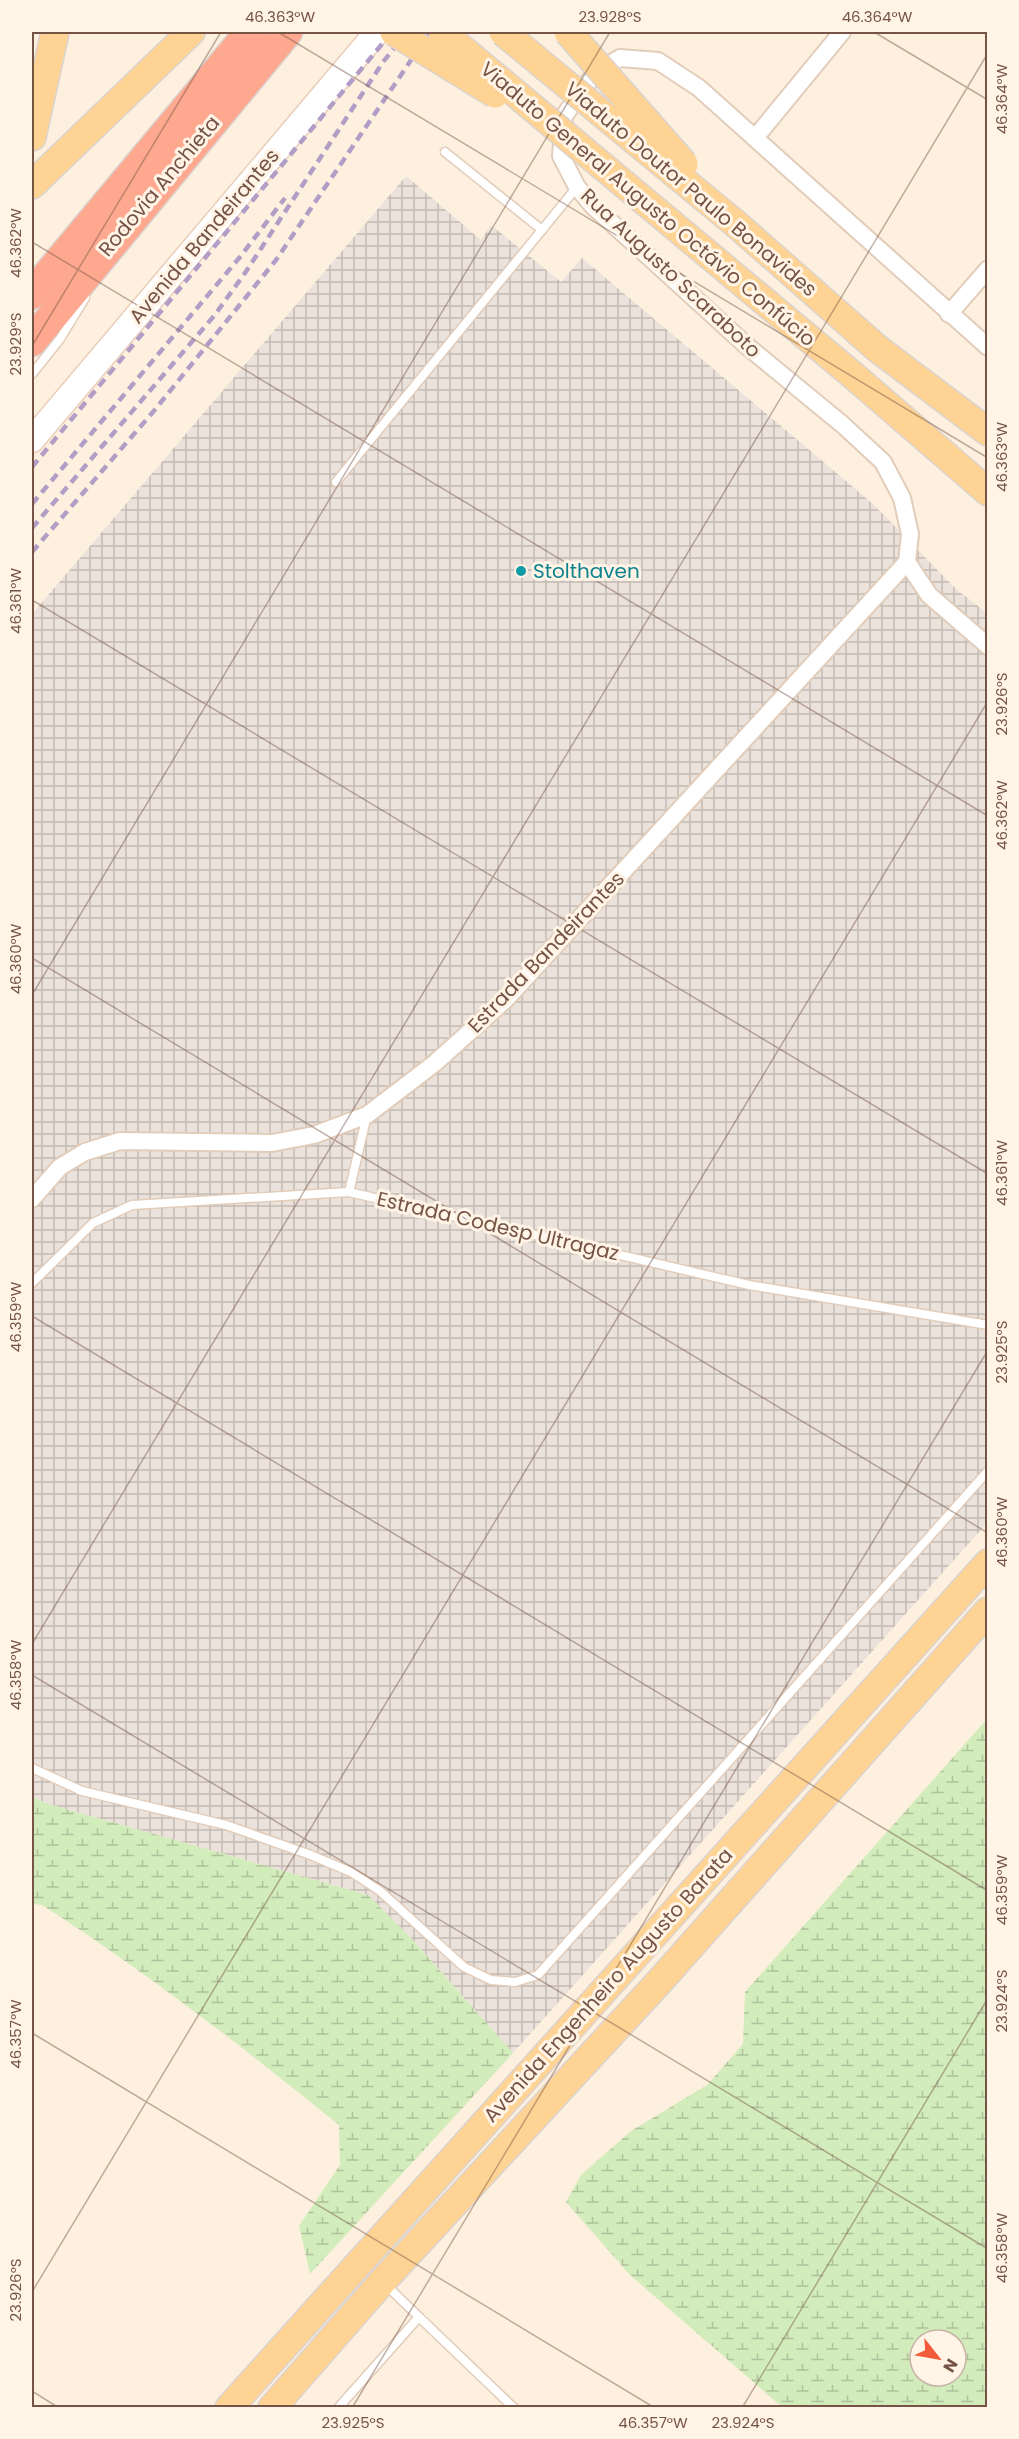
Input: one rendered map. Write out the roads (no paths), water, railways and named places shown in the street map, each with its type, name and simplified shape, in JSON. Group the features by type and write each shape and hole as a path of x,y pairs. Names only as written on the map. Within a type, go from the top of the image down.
{"highway":[{"name":"Rodovia Anchieta","path":"32,294 250,32"},
{"name":"Rodovia Anchieta","path":"32,341 287,32"}],"main road":[{"path":"32,137 56,32"},
{"path":"32,185 191,32"},
{"name":"Avenida Bandeirantes","path":"32,440 377,32"},
{"path":"394,32 573,142"},
{"name":"Viaduto General Augusto Octávio Confúcio","path":"442,32 855,376 987,492"},
{"name":"Viaduto Doutor Paulo Bonavides","path":"503,32 736,224 878,348 962,412"},
{"path":"568,32 736,224"},
{"path":"962,412 987,424"},
{"path":"962,412 987,432"},
{"name":"Avenida Engenheiro Augusto Barata","path":"229,2408 987,1563"},
{"name":"Avenida Engenheiro Augusto Barata","path":"272,2408 382,2282 660,1981 987,1611"}],"street":[{"path":"755,138 842,32"},
{"name":"Rua Augusto Scaraboto","path":"907,562 910,534 902,498 883,462 843,424 739,338 593,206 577,187 561,156 564,116 595,74 620,58 658,61 699,88 987,347"},
{"path":"949,314 987,268"},
{"path":"907,562 929,595 987,646"},
{"name":"Estrada Bandeirantes","path":"32,1199 60,1167 85,1152 120,1141 272,1143 314,1136 367,1115 435,1063 506,999 907,562"}],"lane":[{"path":"445,152 543,230"},
{"path":"336,482 577,187"},
{"path":"96,279 138,210"},
{"path":"32,374 60,339 90,289"},
{"path":"349,1192 367,1115"},
{"name":"Estrada Codesp Ultragaz","path":"32,1283 93,1223 132,1205 349,1192 467,1217 749,1285 987,1325"},
{"path":"32,1768 82,1791 226,1825 308,1854 351,1872 380,1891 464,1967 491,1980 515,1982 538,1975 987,1471"},
{"path":"382,2282 514,2408"},
{"path":"338,2408 419,2317"}],"railway":[{"path":"32,467 392,32"},
{"path":"32,528 214,316 245,273 383,62 407,32"},
{"path":"32,552 153,412 276,260 430,32"},
{"path":"32,504 240,257 285,198"}],"place":[{"name":"Stolthaven","path":"521,571"}]}
